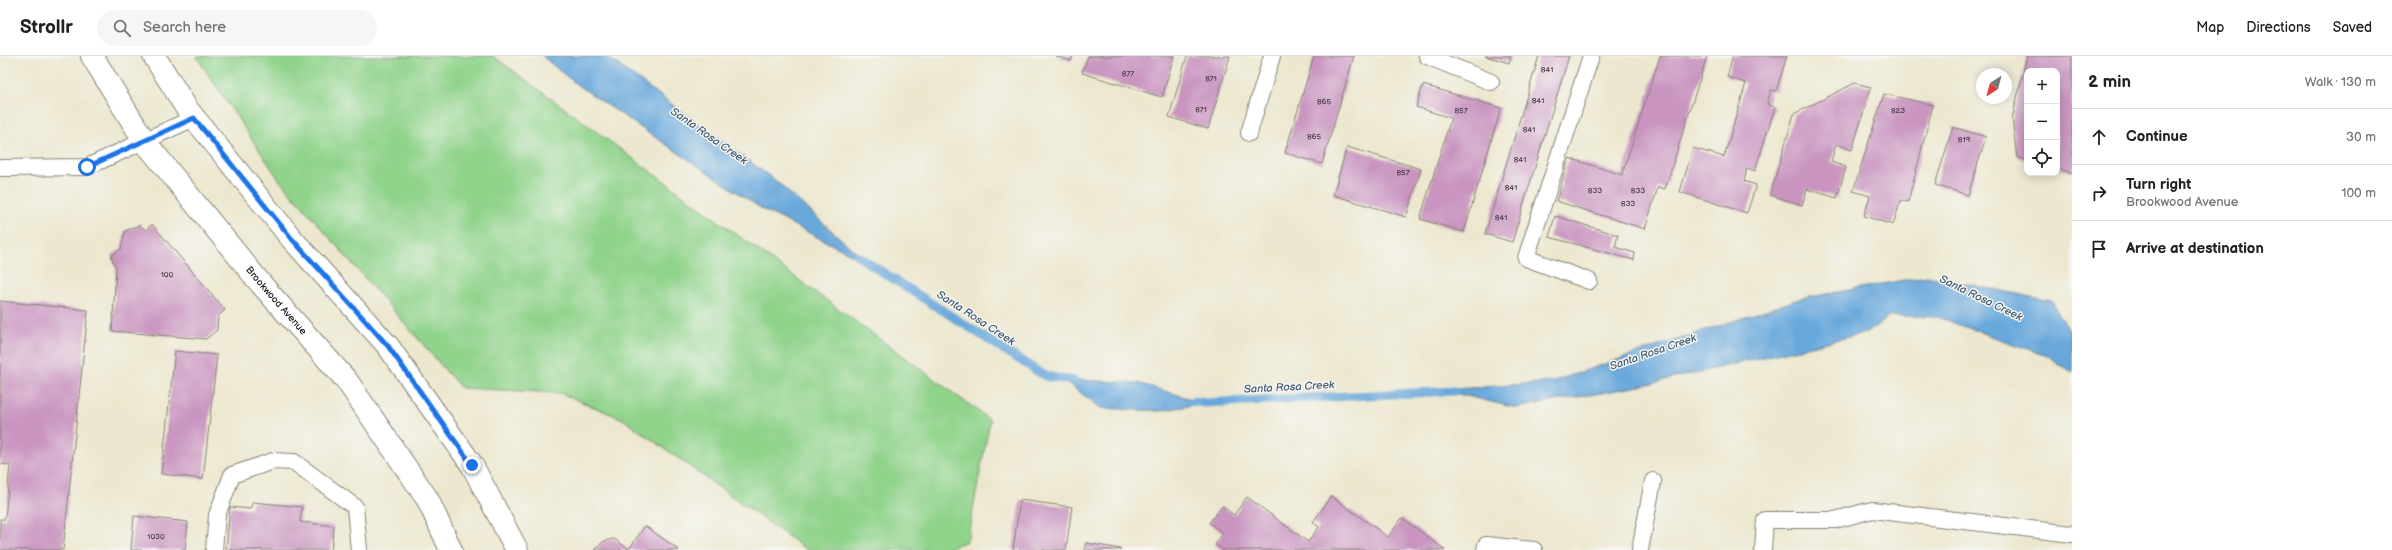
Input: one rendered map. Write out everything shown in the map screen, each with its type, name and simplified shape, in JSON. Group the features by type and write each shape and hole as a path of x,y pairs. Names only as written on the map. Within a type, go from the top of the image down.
{"street":[{"name":"Brookwood Avenue","path":"92,56 145,142 261,284 347,382 428,500 451,550"},
{"path":"154,56 194,118 292,239 388,346 472,465 517,550"}],"lane":[{"path":"1249,133 1272,56"},
{"path":"1427,56 1490,82"},
{"path":"1588,280 1526,258 1591,56"},
{"path":"0,168 87,167 145,142 194,118"},
{"path":"214,550 217,515 232,475 273,461 294,462 355,507 359,550"},
{"path":"1640,550 1653,481"},
{"path":"1763,550 1765,520 1835,520 1872,510 2072,534"},
{"path":"1485,550 1486,545 1534,550"}],"green space":[{"path":"196,56 493,56 990,420 967,541 944,550 807,550 623,419 560,393 461,388 280,181"}],"water":[{"path":"542,56 606,56 776,181 868,263 762,209 576,84"},
{"path":"1927,276 2052,301 2072,336 2072,373 2050,357 1937,317 1890,316 1866,333 1640,386 1516,408 1442,390 1551,382 1799,299"},
{"path":"1062,379 1138,383 1205,403 1160,411 1101,408"}],"building":[{"path":"1055,56 1073,56 1071,61"},
{"path":"1088,56 1174,56 1162,97 1082,73"},
{"path":"1187,56 1230,56 1208,129 1169,117"},
{"path":"1314,56 1354,56 1322,164 1285,153"},
{"path":"1485,56 1511,56 1509,63"},
{"path":"1539,56 1569,56 1512,242 1485,234"},
{"path":"1660,56 1707,56 1665,189 1658,187 1645,229 1556,201 1569,158 1622,175"},
{"path":"1733,56 1787,56 1776,91 1771,90 1767,104 1775,107 1755,171 1747,168 1744,181 1756,185 1747,213 1680,192 1693,148 1724,157 1746,83 1727,77"},
{"path":"2027,56 2072,56 2072,173 2060,169 2060,68 2024,68"},
{"path":"2024,69 2024,159 2017,157 2012,119"},
{"path":"1855,83 1871,87 1852,150 1836,144 1831,162 1846,167 1837,198 1807,189 1802,205 1770,195 1794,114"},
{"path":"1423,85 1501,108 1464,232 1420,219 1451,118 1416,107"},
{"path":"1884,94 1933,105 1908,202 1901,200 1893,225 1864,216 1870,196 1853,191"},
{"path":"1953,127 1986,137 1968,195 1935,185"},
{"path":"1347,147 1421,169 1406,217 1333,195"},
{"path":"1555,216 1618,235 1615,247 1635,253 1634,260 1549,237"},
{"path":"152,224 225,310 218,316 217,330 206,339 112,331 116,268 111,256 121,249 125,231 139,225 146,230"},
{"path":"0,301 88,310 63,550 0,550 0,519 5,519 10,465 0,464"},
{"path":"175,351 217,355 203,479 161,474"},
{"path":"1331,496 1388,537 1402,518 1445,550 1222,550 1215,545 1223,533 1209,523 1222,506 1234,515 1247,497 1308,542 1319,527 1313,522"},
{"path":"1020,500 1072,507 1066,550 1013,550"},
{"path":"253,502 302,507 300,522 334,526 331,550 226,550 230,507 250,509"},
{"path":"134,516 188,522 185,550 131,550"},
{"path":"645,526 679,550 594,550 604,541 614,539 629,549"},
{"path":"1086,543 1121,549 1121,550 1084,550"}],"waterway":[{"name":"Santa Rosa Creek","path":"859,257 1045,376 1074,381"},
{"name":"Santa Rosa Creek","path":"1193,401 1205,403 1454,391"}],"route":[{"path":"87,167 115,153 145,142 194,118 292,239 388,346 472,465"}]}
